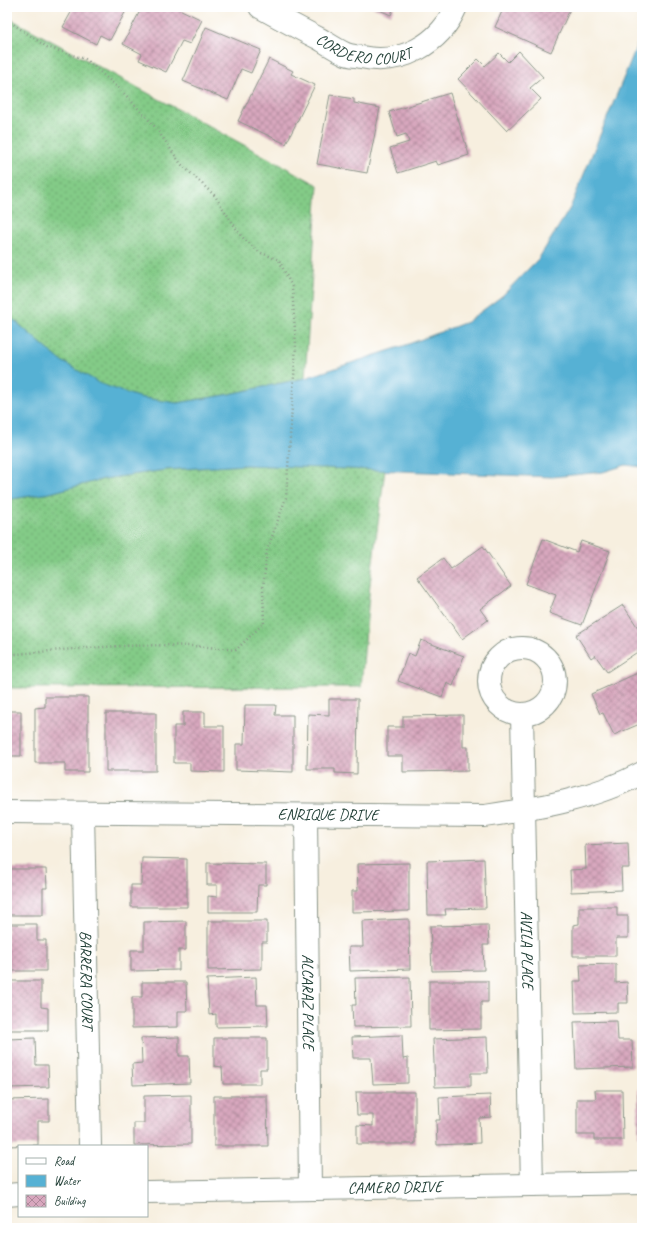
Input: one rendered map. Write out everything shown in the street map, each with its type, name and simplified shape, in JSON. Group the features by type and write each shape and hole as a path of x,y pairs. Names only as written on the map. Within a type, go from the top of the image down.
{"street":[{"name":"CORDERO COURT","path":"260,7 347,54 385,60 405,55 426,44 438,35 453,14 456,7"},
{"name":"AVILA PLACE","path":"522,714 532,1185"},
{"name":"ENRIQUE DRIVE","path":"7,812 478,816 525,810 562,803 605,789 642,773"},
{"name":"BARRERA COURT","path":"83,813 90,1145"},
{"name":"ALCARAZ PLACE","path":"306,815 310,1189"},
{"name":"CAMERO DRIVE","path":"148,1192 642,1183"},
{"path":"7,1195 18,1194"}],"path":[{"path":"7,20 48,47 85,59 122,90 156,128 181,164 215,196 241,236 259,252 279,260 292,287 296,345 286,498 267,550 263,588 264,623 236,650 208,646 127,646 7,655"}],"green space":[{"path":"7,17 318,185 305,378 225,395 177,403 138,397 101,384 60,360 15,321 7,317"},
{"path":"246,465 385,470 370,584 361,687 7,688 7,498 12,499 50,493 104,479 165,470"}],"water":[{"path":"642,33 642,467 626,465 603,472 552,477 246,465 165,470 104,479 50,493 12,499 7,498 7,317 15,321 60,360 101,384 138,397 177,403 225,395 305,378 406,345 467,322 502,296 539,258 570,208"}],"building":[{"path":"74,7 128,7 110,40 100,35 96,44 63,27"},
{"path":"142,7 175,7 202,20 190,44 182,41 166,72 139,60 142,54 123,44"},
{"path":"372,7 394,7 391,15"},
{"path":"504,7 571,7 551,52 495,27"},
{"path":"206,27 261,50 251,73 241,69 228,100 183,81"},
{"path":"519,51 543,77 530,88 541,99 507,131 458,79 478,59 485,66 499,53 508,62"},
{"path":"269,59 293,71 291,74 315,85 286,144 238,121"},
{"path":"450,93 469,155 438,165 436,161 398,173 390,148 409,142 406,134 397,137 389,112"},
{"path":"330,95 354,99 354,103 380,108 367,173 317,164"},
{"path":"543,539 577,552 581,541 610,551 582,625 549,613 556,595 526,584"},
{"path":"483,546 511,586 480,609 488,620 462,639 417,577 443,558 451,569"},
{"path":"623,605 642,634 642,649 607,672 595,655 591,658 576,635"},
{"path":"421,640 464,656 453,686 447,683 442,697 398,681 408,653 415,656"},
{"path":"642,671 642,723 614,735 603,713 600,714 591,694"},
{"path":"45,697 88,697 88,772 65,772 65,763 35,763 35,708 45,707"},
{"path":"329,699 358,699 357,774 335,773 335,769 307,769 308,714 329,715"},
{"path":"245,705 276,705 275,715 293,715 293,772 236,770 236,744 244,744"},
{"path":"7,711 21,711 21,756 7,756"},
{"path":"183,712 205,712 205,726 224,726 224,772 190,771 190,763 174,763 174,726 183,726"},
{"path":"106,713 156,713 156,771 106,771"},
{"path":"463,715 463,747 468,747 468,771 403,772 403,756 387,756 387,727 403,727 403,716"},
{"path":"628,843 629,868 621,868 622,890 571,892 570,870 586,869 585,845"},
{"path":"142,858 187,859 187,907 131,907 131,885 141,885"},
{"path":"484,859 486,908 445,909 446,915 428,915 427,861"},
{"path":"207,863 266,864 266,885 258,885 257,912 208,912 208,896 217,897 217,885 207,885"},
{"path":"409,863 409,911 352,912 352,891 358,891 357,864"},
{"path":"7,869 46,869 47,888 43,888 43,915 7,915"},
{"path":"579,907 617,907 617,916 628,916 628,938 616,938 616,956 573,956 573,925 579,924"},
{"path":"409,919 410,969 350,971 349,947 363,947 362,921"},
{"path":"186,921 186,950 179,950 179,970 131,971 131,950 144,950 144,922"},
{"path":"208,921 267,921 267,942 262,942 262,969 208,970"},
{"path":"7,924 37,924 37,940 46,940 46,971 7,971"},
{"path":"488,925 489,945 483,945 484,970 432,971 430,926"},
{"path":"616,964 616,983 627,982 628,1003 618,1003 618,1012 575,1013 574,981 581,981 580,965"},
{"path":"256,977 257,1005 267,1005 268,1026 216,1027 216,1014 209,1015 207,979"},
{"path":"410,977 411,1026 353,1027 352,1005 356,1005 355,978"},
{"path":"7,981 41,981 41,1007 48,1008 48,1030 7,1030"},
{"path":"429,981 488,981 488,1002 481,1002 481,1029 429,1030"},
{"path":"142,982 186,982 187,1011 178,1011 178,1027 132,1028 132,997 142,997"},
{"path":"617,1021 618,1040 632,1040 633,1067 576,1069 574,1022"},
{"path":"402,1035 403,1059 408,1058 408,1083 373,1084 371,1058 353,1058 352,1037"},
{"path":"179,1037 179,1056 189,1056 190,1083 133,1085 132,1064 142,1063 141,1038"},
{"path":"487,1037 488,1073 471,1073 471,1086 435,1087 433,1039"},
{"path":"35,1038 36,1065 48,1065 49,1087 7,1088 7,1039"},
{"path":"214,1038 267,1038 267,1069 260,1069 260,1084 223,1084 222,1067 214,1066"},
{"path":"638,1088 642,1088 642,1136 638,1136"},
{"path":"595,1090 622,1090 623,1140 594,1140 594,1135 577,1135 577,1099 596,1099"},
{"path":"356,1092 415,1092 415,1144 357,1144 357,1125 373,1126 373,1115 357,1115"},
{"path":"191,1095 191,1144 134,1145 134,1123 144,1123 144,1096"},
{"path":"490,1095 491,1117 479,1118 480,1143 437,1145 436,1120 440,1120 439,1097"},
{"path":"214,1096 267,1096 268,1146 214,1146"},
{"path":"49,1099 49,1121 38,1121 38,1145 7,1146 7,1100"}]}
